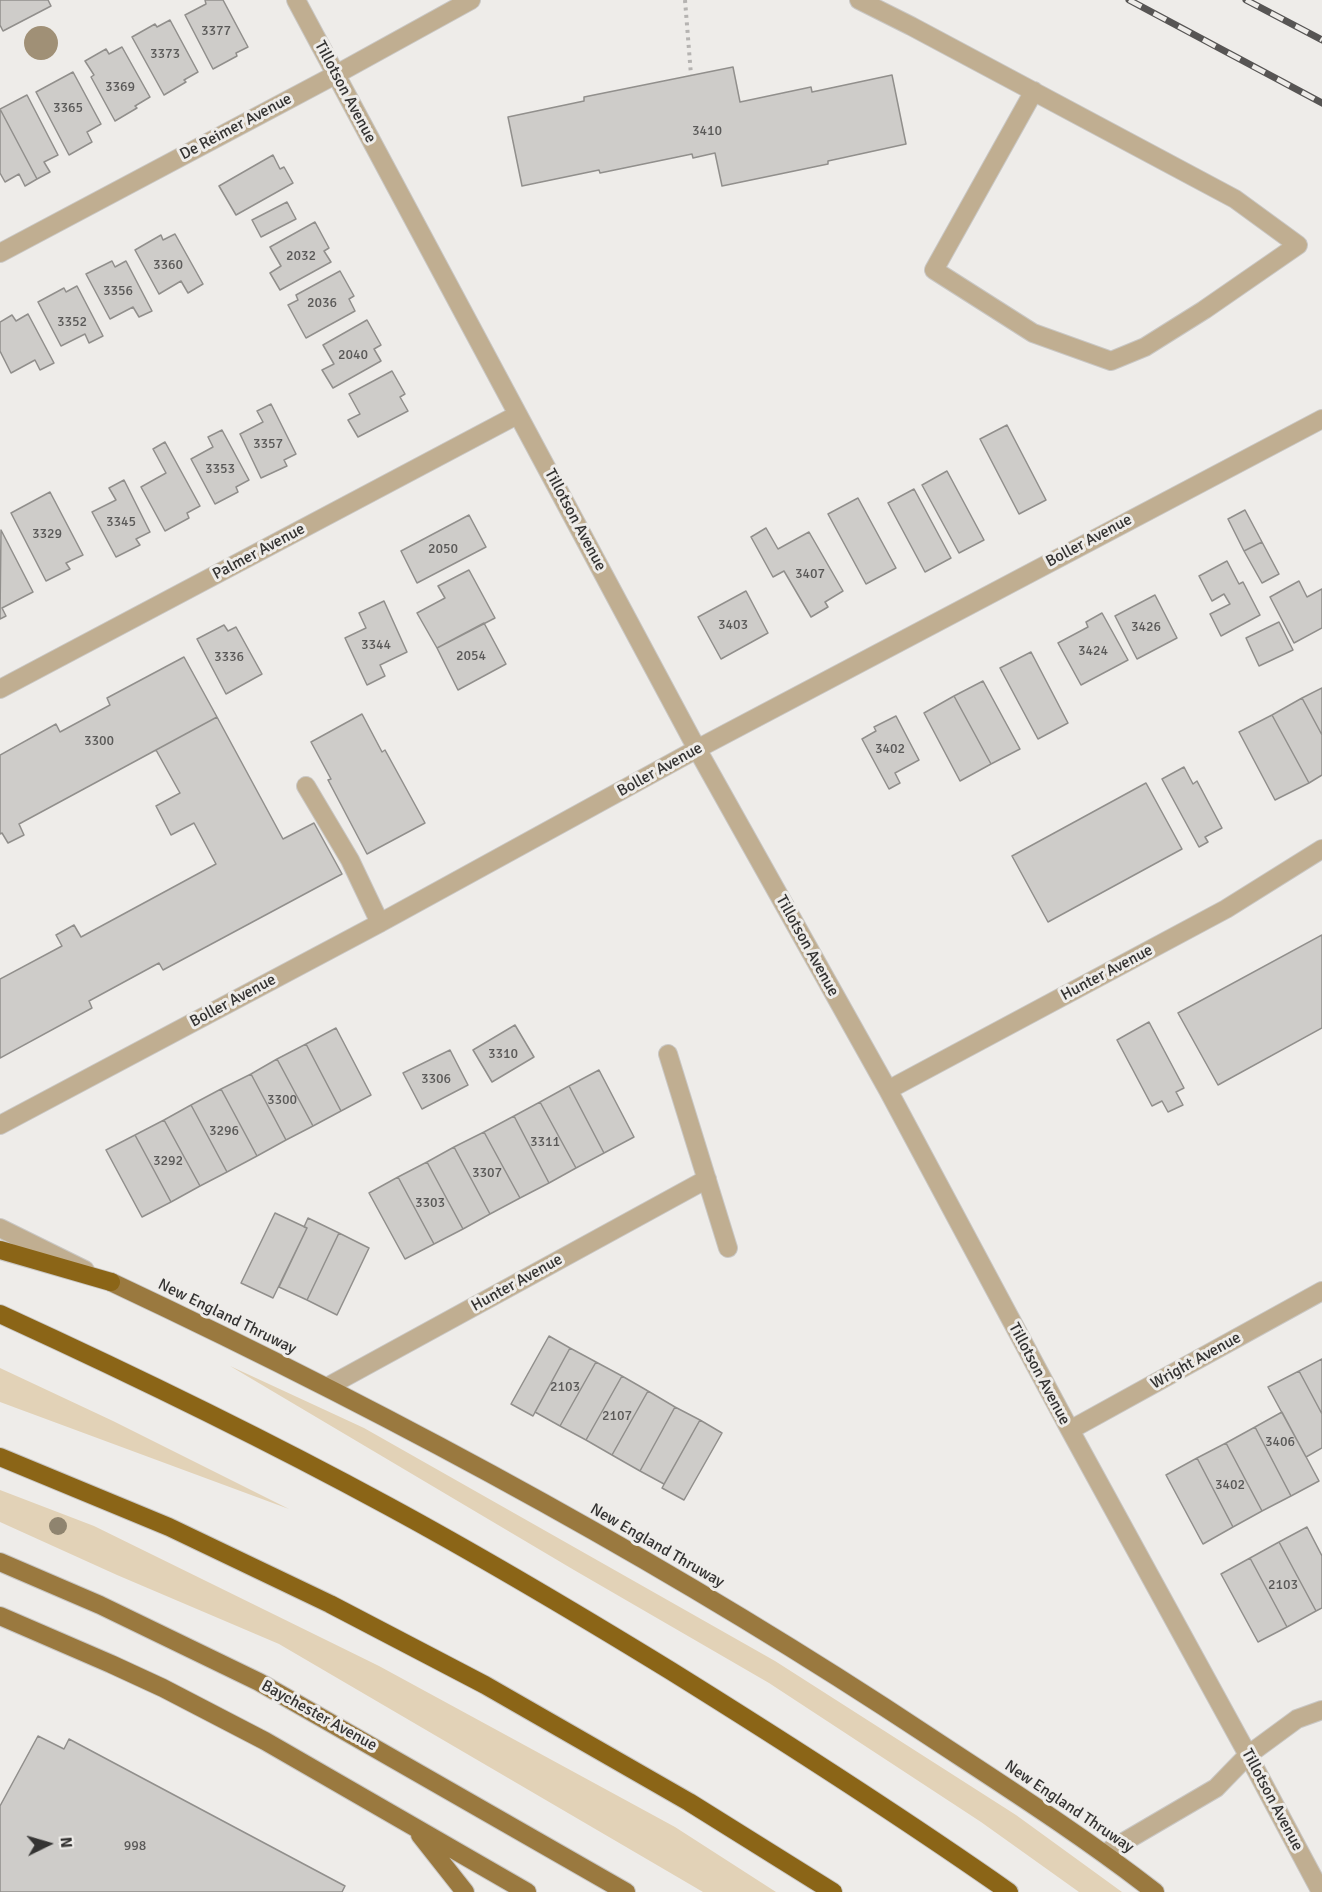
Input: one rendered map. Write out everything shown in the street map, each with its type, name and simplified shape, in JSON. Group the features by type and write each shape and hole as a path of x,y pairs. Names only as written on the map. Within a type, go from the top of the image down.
{"highway":[{"path":"0,1250 111,1282"},
{"path":"0,1314 119,1369 285,1451 489,1562 739,1713 1009,1892"},
{"path":"0,1457 169,1527 311,1595 464,1674 689,1802 833,1892"}],"main road":[{"name":"New England Thruway","path":"111,1282 234,1340 428,1438 637,1556 843,1679 1105,1853 1155,1892"},
{"name":"Baychester Avenue","path":"0,1562 100,1605 259,1682 626,1892"},
{"path":"0,1616 55,1638 163,1688 265,1741 526,1892"},
{"path":"413,1826 465,1892"}],"street":[{"name":"Tillotson Avenue","path":"296,0 697,749 888,1090 1321,1892"},
{"name":"De Reimer Avenue","path":"0,253 471,0"},
{"path":"859,0 1034,91 1235,199 1298,245 1204,310 1145,347 1111,361 1033,333 934,270 1034,91"},
{"name":"Palmer Avenue","path":"0,689 517,415"},
{"name":"Boller Avenue","path":"0,1125 381,922 697,749 1322,419"},
{"path":"306,786 350,860 381,922"},
{"name":"Hunter Avenue","path":"888,1090 1226,909 1322,849"},
{"path":"668,1054 728,1248"},
{"name":"Hunter Avenue","path":"327,1387 707,1179"},
{"path":"0,1228 111,1282"},
{"name":"Wright Avenue","path":"1070,1430 1322,1291"},
{"path":"1105,1853 1216,1788 1248,1755 1297,1719 1322,1710"}],"path":[{"path":"685,0 691,75"}],"shaded area":[{"path":"41,26 53,31 58,43 53,55 41,60 29,55 24,43 29,31"},
{"path":"230,1366 364,1428 775,1661 1016,1815 1122,1892 1079,1892 981,1822 769,1683"},
{"path":"0,1368 113,1421 289,1509 0,1402"},
{"path":"0,1490 94,1526 379,1666 675,1827 776,1892 703,1892 279,1644 0,1522"}],"building":[{"path":"0,0 48,0 51,6 3,31 0,25"},
{"path":"205,0 223,0 248,47 213,69 185,15 206,4"},
{"path":"170,20 198,72 164,95 132,37 155,24 157,27"},
{"path":"122,47 150,97 115,121 85,61 106,49 109,54"},
{"path":"733,67 740,102 811,87 812,92 892,75 906,144 828,161 828,164 722,186 715,153 693,158 692,154 522,186 508,117 584,101 584,97"},
{"path":"73,72 101,124 87,132 92,142 69,155 36,92"},
{"path":"27,95 58,155 44,162 50,172 37,179 0,109"},
{"path":"0,109 37,179 25,186 19,174 5,182 0,173"},
{"path":"273,155 280,169 284,167 293,183 236,215 219,186"},
{"path":"287,202 296,219 261,237 252,220"},
{"path":"315,222 329,248 324,251 331,262 280,290 270,273 281,266 270,247"},
{"path":"175,234 203,284 188,293 181,281 159,294 135,250 161,235 163,240"},
{"path":"112,261 115,267 126,261 152,311 139,317 133,307 110,319 86,274"},
{"path":"340,271 354,296 349,299 355,311 306,338 288,305 298,300 296,295"},
{"path":"77,286 103,336 89,343 85,334 61,346 38,302 64,288 66,292"},
{"path":"28,314 54,363 40,370 35,360 11,373 0,351 0,322 12,315 16,321"},
{"path":"367,320 381,345 374,349 381,361 333,388 322,370 334,364 323,345"},
{"path":"392,371 405,394 400,397 408,411 358,437 348,420 360,414 349,394"},
{"path":"271,404 296,454 284,460 287,466 261,478 240,434 263,422 257,411"},
{"path":"1007,425 1046,500 1019,514 980,439"},
{"path":"222,430 249,480 236,487 238,492 215,504 191,459 213,447 208,437"},
{"path":"165,442 200,506 187,513 189,518 165,531 141,487 166,473 153,449"},
{"path":"947,471 984,540 959,553 922,485"},
{"path":"124,480 150,532 136,539 140,545 116,557 92,512 116,500 109,488"},
{"path":"914,489 951,558 925,572 888,503"},
{"path":"50,492 83,555 66,563 70,569 46,581 11,513"},
{"path":"858,498 896,568 866,584 828,514"},
{"path":"1245,510 1262,542 1244,551 1228,519"},
{"path":"469,515 486,547 417,583 401,551"},
{"path":"766,528 778,549 809,532 843,591 825,602 828,607 811,617 784,571 773,577 751,537"},
{"path":"1,530 33,592 2,608 6,616 0,619"},
{"path":"1262,542 1279,574 1262,583 1244,551"},
{"path":"1227,561 1239,584 1243,582 1260,615 1221,636 1210,614 1230,604 1224,594 1212,601 1199,576"},
{"path":"469,570 495,618 437,648 417,613 445,598 438,586"},
{"path":"1299,581 1307,597 1322,589 1322,628 1294,643 1270,597"},
{"path":"746,591 768,633 721,659 698,617"},
{"path":"1155,595 1177,638 1137,659 1115,616"},
{"path":"384,601 407,652 380,665 385,676 367,685 345,638 366,628 359,613"},
{"path":"1102,613 1128,660 1081,685 1058,643 1088,627 1086,622"},
{"path":"1279,622 1293,650 1259,666 1246,638"},
{"path":"484,623 506,664 458,690 437,648"},
{"path":"224,625 228,631 236,627 262,674 226,694 197,639"},
{"path":"1031,652 1068,723 1038,739 1000,668"},
{"path":"184,657 217,717 19,824 24,835 8,843 2,833 0,834 0,755 56,724 60,732 110,705 107,698"},
{"path":"983,681 1020,749 991,764 954,696"},
{"path":"1322,688 1322,735 1302,698"},
{"path":"954,696 991,764 960,781 924,713"},
{"path":"1302,698 1322,735 1322,775 1309,783 1272,715"},
{"path":"362,714 382,752 385,750 425,823 367,854 311,742"},
{"path":"1272,715 1309,783 1275,800 1239,732"},
{"path":"896,716 919,760 895,773 900,783 889,789 862,739 876,731 874,727"},
{"path":"217,717 283,839 314,823 342,874 163,970 159,963 89,1001 92,1008 0,1058 0,979 62,946 56,935 74,925 81,937 216,864 194,823 171,835 156,806 180,793 156,750"},
{"path":"1184,767 1193,784 1197,781 1222,828 1205,837 1208,842 1199,847 1162,779"},
{"path":"1146,783 1182,849 1048,922 1012,856"},
{"path":"1322,935 1322,1028 1218,1085 1178,1013"},
{"path":"1149,1022 1184,1088 1176,1092 1183,1105 1168,1112 1162,1101 1152,1106 1117,1040"},
{"path":"515,1025 534,1057 492,1082 473,1050"},
{"path":"336,1028 371,1095 341,1111 306,1044"},
{"path":"306,1044 341,1111 313,1126 277,1059"},
{"path":"450,1050 468,1085 422,1109 403,1073"},
{"path":"277,1059 313,1126 286,1140 251,1074"},
{"path":"599,1070 634,1137 604,1153 569,1086"},
{"path":"251,1074 286,1140 257,1156 221,1089"},
{"path":"569,1086 604,1153 576,1168 540,1102"},
{"path":"221,1089 257,1156 227,1172 191,1105"},
{"path":"540,1102 576,1168 549,1183 514,1116"},
{"path":"191,1105 227,1172 200,1186 164,1120"},
{"path":"514,1116 549,1183 520,1198 484,1132"},
{"path":"164,1120 200,1186 171,1202 135,1135"},
{"path":"484,1132 520,1198 490,1214 454,1147"},
{"path":"135,1135 171,1202 142,1217 106,1150"},
{"path":"454,1147 490,1214 463,1229 427,1162"},
{"path":"427,1162 463,1229 434,1244 398,1177"},
{"path":"398,1177 434,1244 405,1259 369,1193"},
{"path":"275,1213 307,1228 273,1298 241,1283"},
{"path":"308,1218 339,1233 307,1300 279,1287 307,1228 304,1227"},
{"path":"339,1233 369,1248 337,1315 307,1300"},
{"path":"549,1336 570,1348 533,1416 511,1404"},
{"path":"570,1348 596,1362 560,1426 535,1412"},
{"path":"1322,1359 1322,1414 1299,1371"},
{"path":"596,1362 622,1376 586,1440 560,1426"},
{"path":"1299,1371 1322,1414 1322,1448 1306,1457 1268,1387"},
{"path":"622,1376 648,1391 612,1455 586,1440"},
{"path":"648,1391 675,1407 640,1471 612,1455"},
{"path":"675,1407 700,1420 664,1484 640,1471"},
{"path":"1282,1412 1319,1481 1291,1496 1255,1427"},
{"path":"700,1420 722,1433 684,1500 662,1488"},
{"path":"1255,1427 1291,1496 1262,1511 1226,1443"},
{"path":"1226,1443 1262,1511 1233,1527 1197,1458"},
{"path":"1197,1458 1233,1527 1203,1544 1166,1475"},
{"path":"1307,1527 1322,1556 1322,1608 1316,1611 1279,1542"},
{"path":"1279,1542 1316,1611 1287,1627 1250,1558"},
{"path":"1250,1558 1287,1627 1258,1642 1221,1574"},
{"path":"38,1736 64,1749 69,1739 345,1886 342,1892 0,1892 0,1806"}],"railway":[{"path":"1129,0 1322,103"},
{"path":"1246,0 1322,40"}]}
